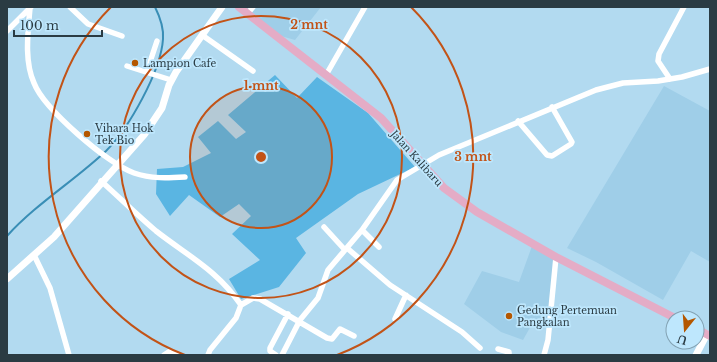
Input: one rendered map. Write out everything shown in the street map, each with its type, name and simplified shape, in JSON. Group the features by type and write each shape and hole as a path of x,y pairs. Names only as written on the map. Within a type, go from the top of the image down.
{"main road":[{"name":"Jalan Kalibaru","path":"240,7 250,10 326,75 381,118 444,188 477,212 556,257 665,313"}],"street":[{"path":"70,7 88,24 122,36"},
{"path":"7,279 58,232 115,164 154,121 162,108 171,80 222,7"},
{"path":"326,75 365,7"},
{"path":"670,79 658,61 659,54 684,7"},
{"path":"7,31 31,8"},
{"path":"31,8 28,51 34,84 42,99 78,136 115,164 135,174 153,177 185,177"},
{"path":"202,35 254,71"},
{"path":"150,72 157,42"},
{"path":"127,66 150,72 171,80"},
{"path":"282,355 300,320 318,298 328,270 362,230 392,185 421,164 518,121 596,90 623,83 670,79 710,69"},
{"path":"518,121 547,155 552,156 572,142 552,107"},
{"path":"102,181 156,231 185,250 213,273 229,288 241,305"},
{"path":"324,228 346,249 390,285 462,332 480,348"},
{"path":"362,230 379,247"},
{"path":"34,255 50,288 69,355"},
{"path":"544,355 548,340 556,257"},
{"path":"395,319 406,295"},
{"path":"208,355 210,350 236,318 241,305 253,298 256,298 300,320 329,338 334,337 340,329 354,336"},
{"path":"276,355 270,351 270,348 288,314"},
{"path":"696,355 708,335"},
{"path":"498,349 509,352 509,355"},
{"path":"164,355 170,351 177,355"}],"shaded area":[{"path":"245,7 321,7 295,40 281,36"},
{"path":"275,75 297,98 317,77 368,113 415,167 358,194 296,238 306,253 279,287 241,299 229,279 260,260 232,234 251,216 239,204 220,217 189,195 170,216 156,194 157,169 183,167 211,153 198,137 218,121 236,139 246,132 228,115"},
{"path":"664,86 710,111 710,262 691,251 663,300 596,262 567,248"},
{"path":"532,246 555,257 549,323 532,324 523,340 501,332 464,304 482,271 519,282"}],"waterway":[{"path":"7,236 30,213 106,151 134,114 150,82 161,52 163,30 155,7"}],"place":[{"name":"Lampion Cafe","path":"135,63"},
{"name":"Vihara Hok Tek Bio","path":"87,134"},
{"name":"Gedung Pertemuan Pangkalan","path":"509,316"}]}
